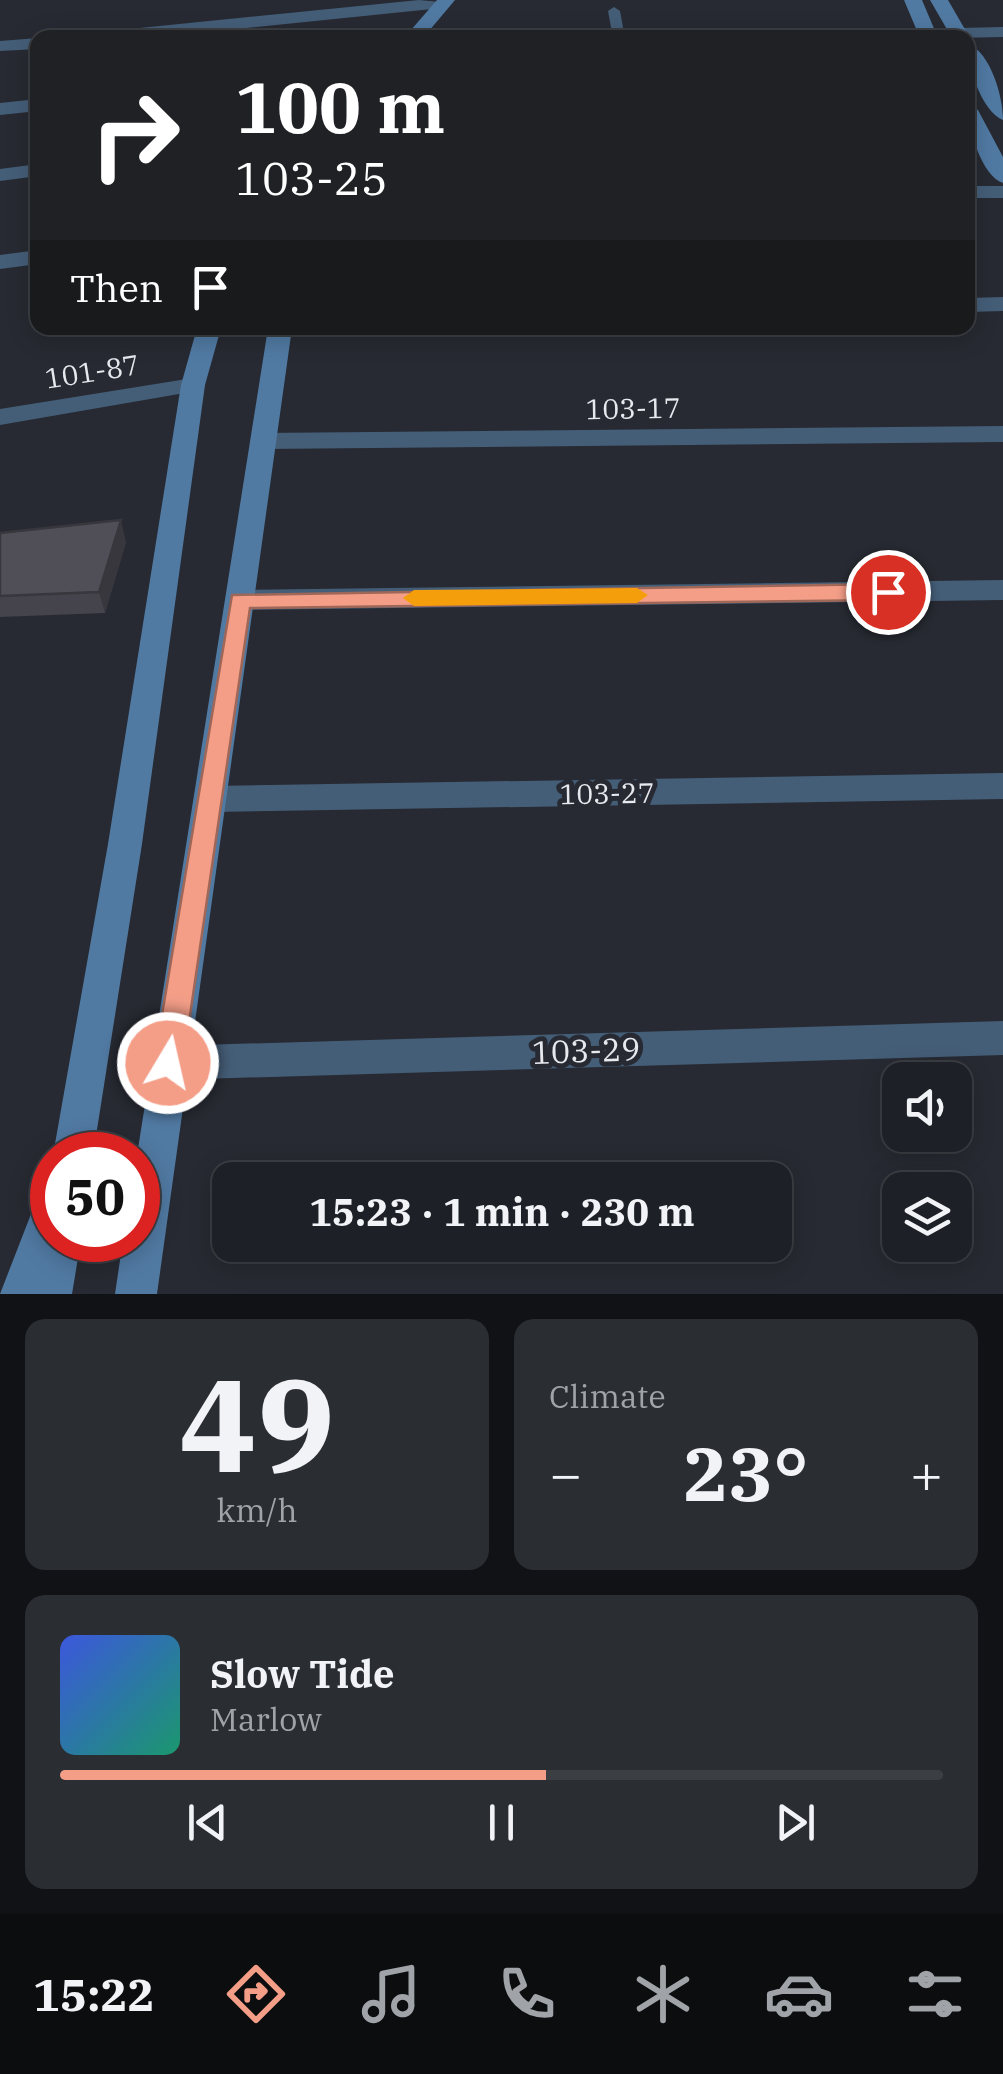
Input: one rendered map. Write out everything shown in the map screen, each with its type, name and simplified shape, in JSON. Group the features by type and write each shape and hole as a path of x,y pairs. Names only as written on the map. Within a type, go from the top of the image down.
{"main road":[{"path":"914,0 926,30"},
{"path":"939,0 956,30"},
{"path":"419,30 444,1"},
{"path":"975,62 1001,107"},
{"path":"975,124 1003,177"},
{"path":"77,1132 125,844 193,385 207,335"},
{"path":"136,1294 279,335"},
{"path":"18,1294 31,1262"},
{"path":"51,1294 56,1262"}],"street":[{"path":"167,30 444,1"},
{"path":"975,37 1003,32"},
{"path":"0,46 30,44"},
{"path":"0,109 30,106"},
{"path":"0,175 30,171"},
{"path":"975,192 1003,192"},
{"path":"0,262 30,259"},
{"path":"975,305 1003,304"},
{"name":"101-87","path":"0,417 193,385"},
{"name":"103-17","path":"263,441 1003,434"},
{"path":"240,600 1003,590"},
{"name":"103-27","path":"212,800 1003,786"},
{"name":"103-29","path":"168,1063 1003,1038"}],"lane":[{"path":"614,11 618,30"}],"building":[{"path":"121,520 99,592 0,596 0,533"}],"slow traffic":[{"path":"414,598 637,595"}],"route":[{"path":"168,1063 212,800 240,600 888,592"}]}
